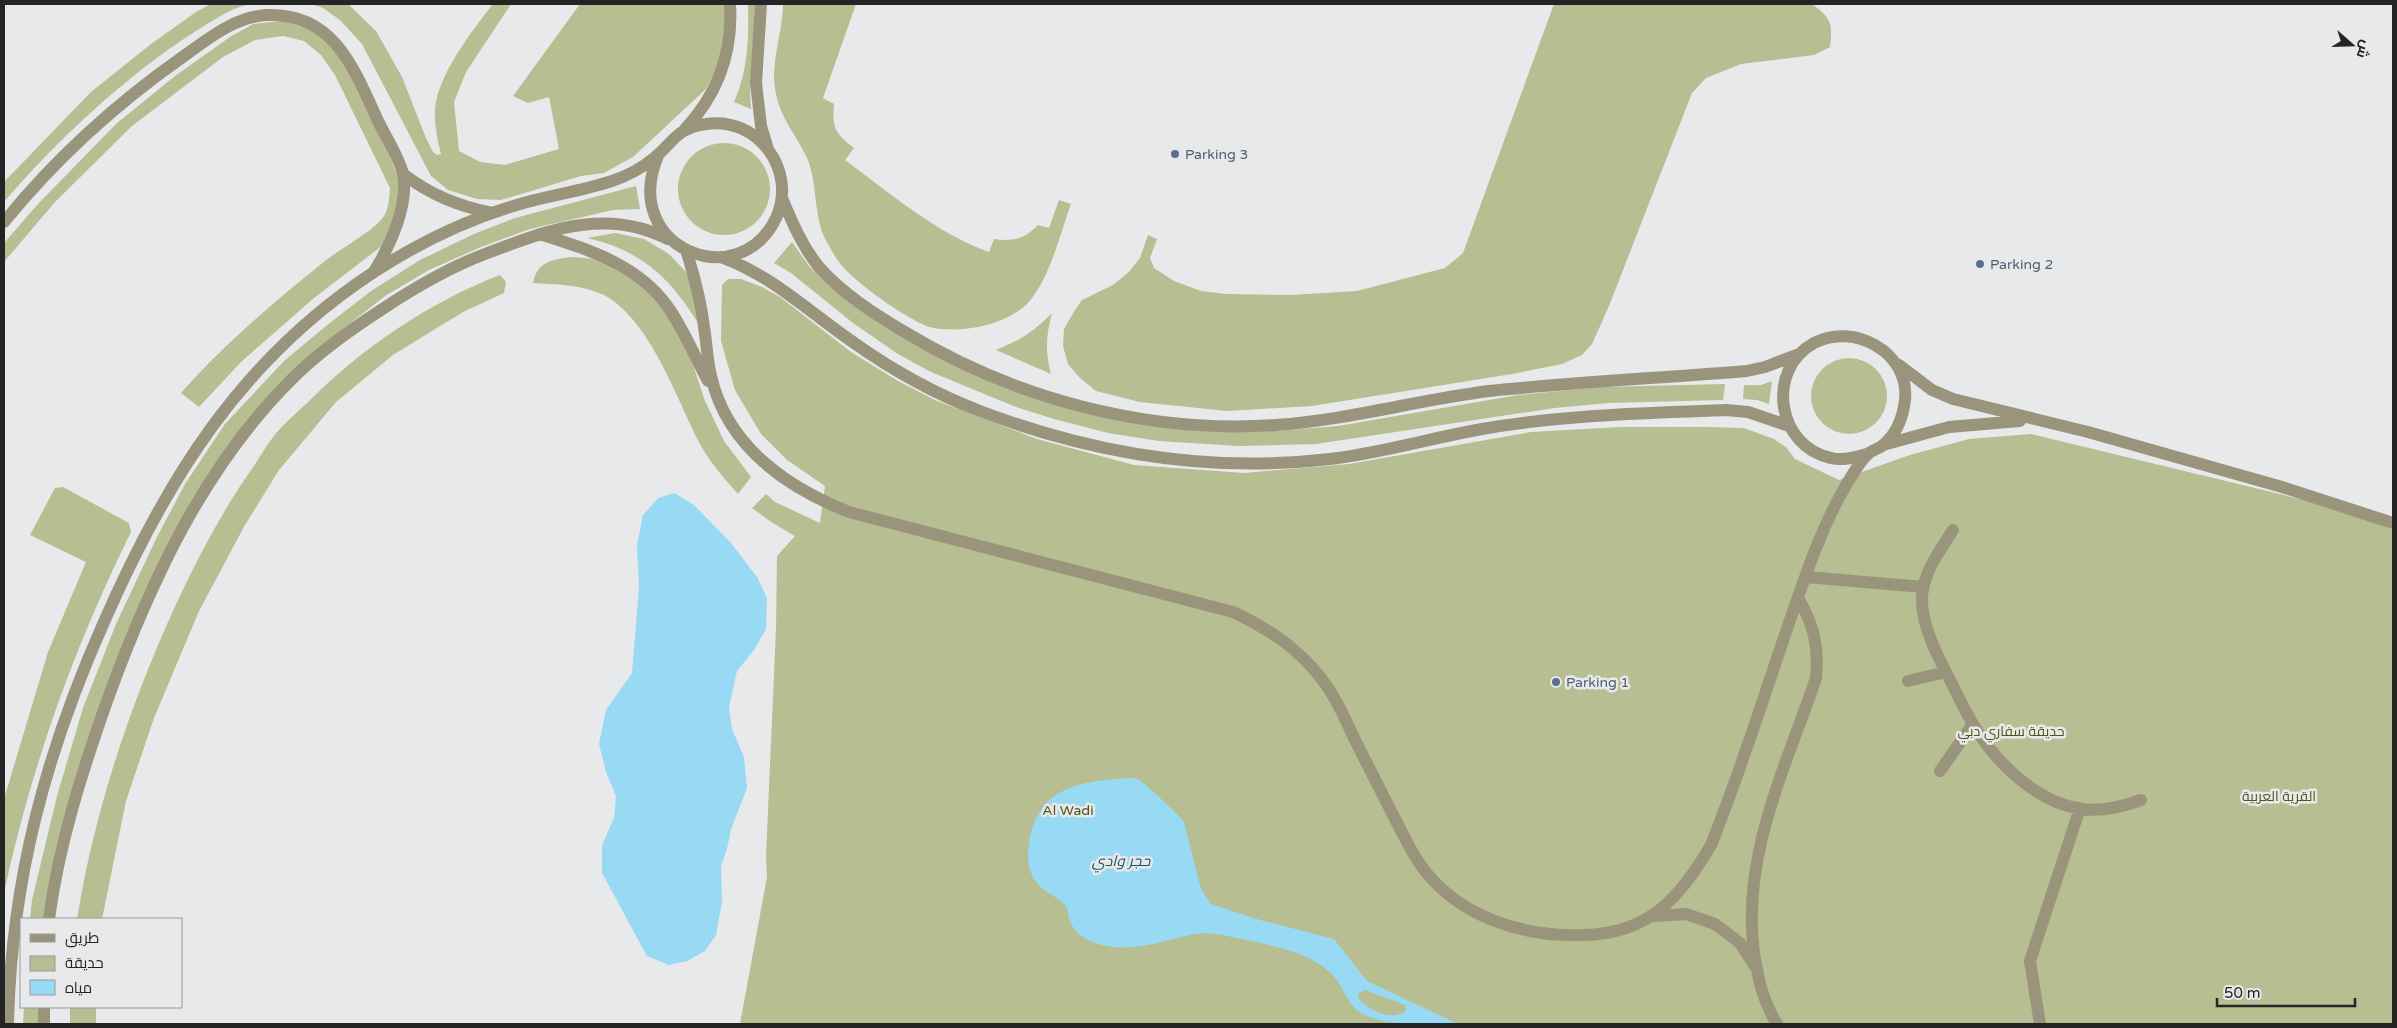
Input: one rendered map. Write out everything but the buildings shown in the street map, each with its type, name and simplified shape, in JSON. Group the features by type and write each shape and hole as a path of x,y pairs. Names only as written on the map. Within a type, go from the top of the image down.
{"street":[{"path":"671,240 655,217 648,191 651,173 658,156 669,141 684,130 704,107 722,73 728,50 730,4"},
{"path":"761,4 756,83 757,104 767,146"},
{"path":"4,222 24,197 84,136 148,82 217,32 240,22 267,15 295,18 320,29 341,47 403,174 402,200 397,226 387,250 373,272"},
{"path":"50,918 54,884 71,812 93,741 118,671 150,594 179,535 216,471 249,426 293,378 342,336 432,278 470,260 540,234 574,226 607,223 639,228 671,240 686,250 703,256 721,257 739,253 755,244 768,231 777,215 782,198 782,179 777,162 767,146 754,134 737,126 719,122 701,124 684,130"},
{"path":"8,1024 9,970 17,898 34,819 56,742 84,666 151,522 185,463 224,408 269,358 319,312 373,272 412,250 492,213 615,180 630,174 658,156"},
{"path":"403,174 423,189 445,200 468,208 492,213"},
{"path":"782,198 797,234 819,267 848,294 927,346 980,372 1035,393 1152,421 1222,426 1274,426 1335,420 1487,392 1552,384 1747,371 1765,367 1800,354 1814,344 1831,337 1849,336 1866,340 1882,349 1912,377 1953,399 2032,420 2088,432 2282,487 2393,523"},
{"path":"540,234 618,262 648,284 672,312 733,427 751,452 774,472 822,501 849,512 1233,612 1267,628 1296,650 1321,678 1340,709 1422,867 1445,892 1472,912 1504,925 1536,933 1567,936 1598,935 1627,928 1655,916 1686,914 1715,924 1740,943 1757,969"},
{"path":"686,250 700,302 708,363 719,400"},
{"path":"721,257 760,273 851,341 912,379 977,410 1045,435 1115,452 1186,462 1258,464 1330,459 1482,429 1563,418 1726,410 1748,412 1789,426"},
{"path":"1800,354 1788,370 1783,389 1783,408 1789,426 1800,441 1815,452 1832,458 1850,459 1867,454 1883,445 1949,427 2032,420"},
{"path":"1883,445 1895,431 1902,415 1905,397 1902,379 1895,362"},
{"path":"1655,916 1696,871 1711,845 1806,577 1834,509 1867,454"},
{"path":"1953,530 1933,562 1923,587 1923,613 1946,672 1972,724 1994,753 2020,778 2050,798 2080,808 2108,809 2140,800"},
{"path":"1806,577 1923,587"},
{"path":"1777,1024 1765,1000 1757,969 1752,924 1752,897 1756,861 1766,822 1816,678 1818,657 1815,637 1809,617 1798,598"},
{"path":"1908,681 1946,672"},
{"path":"1940,771 1972,724"},
{"path":"2040,1024 2030,961 2080,808"},
{"path":"4,927 17,898"},
{"path":"44,1008 44,1024"}],"green space":[{"path":"211,4 249,4 215,19 196,31 119,88 69,133 4,202 4,182 91,92 151,44 196,12"},
{"path":"311,4 348,4 376,31 402,77 426,138 433,152 437,155 441,154 436,131 435,108 443,81 466,40 493,4 511,4 466,72 454,102 459,151 480,162 505,165 559,149 549,97 528,103 513,96 580,4 728,4 719,65 706,89 633,157 604,173 581,176 501,200 477,199 448,190 431,176 362,44 340,20 323,8"},
{"path":"748,4 761,4 750,89 751,109 734,102 739,90 747,54"},
{"path":"783,4 856,4 823,98 834,104 834,125 839,134 854,148 845,160 914,211 950,234 989,252 994,239 1012,240 1028,234 1038,225 1049,228 1059,200 1071,204 1048,270 1042,283 1027,304 1007,317 984,326 958,329 934,328 913,320 900,312 861,284 840,263 832,252 820,225 811,169 807,158 785,119 776,94 774,72"},
{"path":"1554,4 1812,4 1827,17 1831,27 1830,47 1814,55 1741,64 1706,78 1692,93 1609,306 1592,344 1582,355 1562,364 1512,374 1312,406 1227,411 1140,402 1096,391 1080,378 1068,364 1063,346 1064,329 1075,310 1082,300 1113,285 1129,272 1140,258 1148,235 1157,239 1150,258 1154,268 1174,281 1201,291 1226,294 1291,295 1357,291 1445,268 1463,253"},
{"path":"281,21 301,26 316,33 332,48 345,65 379,130 403,190 387,242 314,298 241,362 199,407 181,393 197,375 250,324 287,292 325,261 375,226 387,210 390,188 335,75 321,55 304,41 283,36 255,40 223,57 132,126 55,202 4,262 4,243 38,204 116,124 175,76 230,37 253,24"},
{"path":"724,143 742,146 757,156 767,171 770,189 767,207 757,222 742,232 724,235 706,232 691,222 681,207 678,189 681,171 691,156 706,146"},
{"path":"636,186 640,209 613,210 530,229 481,247 429,270 385,296 334,336 217,465 99,717 47,918 30,918 32,900 57,796 83,708 116,624 157,537 185,484 225,424 284,361 371,291 420,260 474,234 515,218"},
{"path":"615,233 644,239 669,254 686,272 695,293 698,323 676,292 652,268 623,250 587,238"},
{"path":"792,242 809,266 835,291 888,328 1056,404 1274,431 1338,426 1518,395 1600,387 1725,384 1723,400 1609,403 1555,408 1316,444 1238,446 1159,441 1108,433 1016,407 931,372 898,354 853,323 791,273 774,263"},
{"path":"572,257 596,259 626,270 661,301 692,362 705,401 724,441 751,477 738,494 707,456 660,361 635,322 604,295 587,289 533,283 538,270 542,266 558,259"},
{"path":"500,275 506,282 504,293 463,312 393,355 336,402 279,470 245,525 199,611 154,718 126,801 102,918 77,918 104,796 130,716 178,600 213,531 243,482 277,432 350,364 396,329 446,300"},
{"name":"حديقة سفاري دبي","path":"728,279 741,279 762,287 780,297 851,352 898,381 935,400 1037,439 1134,465 1244,473 1349,464 1531,432 1620,427 1707,427 1744,428 1774,439 1786,447 1795,459 1839,480 1910,455 1969,439 2031,434 2362,514 2393,530 2393,1024 740,1024 767,877 766,856 776,629 777,556 795,536 752,508 766,494 775,502 820,523 825,486 787,460 761,434 735,390 721,341 722,285"},
{"path":"1052,313 1047,344 1051,374 996,350 1026,335"},
{"path":"1849,358 1863,361 1876,369 1884,382 1887,396 1884,410 1876,423 1863,431 1849,434 1835,431 1822,423 1814,410 1811,396 1814,382 1822,369 1835,361"},
{"path":"1772,381 1769,404 1757,400 1743,399 1744,385 1761,385"},
{"path":"63,487 129,523 131,532 91,619 56,708 27,800 4,893 4,799 48,652 86,562 30,535 55,488"},
{"path":"24,1008 42,1008 43,1024 23,1024"},
{"path":"70,1008 96,1008 96,1024 70,1024"}],"water":[{"path":"674,493 693,504 731,543 757,577 767,598 766,629 754,650 737,671 729,707 732,729 744,757 747,788 731,829 721,866 722,902 716,935 705,951 687,961 669,965 647,956 602,873 602,845 614,818 616,796 606,772 599,744 606,710 632,673 639,587 637,545 643,515 658,498"},
{"name":"حجر وادي","path":"1134,778 1139,780 1163,800 1184,822 1201,889 1211,904 1260,920 1334,939 1367,981 1458,1024 1393,1023 1368,1016 1354,1007 1337,980 1321,965 1300,954 1266,944 1203,933 1146,945 1121,948 1095,943 1086,939 1075,930 1070,922 1068,910 1065,906 1043,889 1034,879 1029,865 1029,844 1033,825 1041,810 1051,799 1063,791 1077,786","holes":["1365,990 1405,1005 1406,1010 1401,1014 1387,1015 1367,1006 1358,998 1359,993"]}],"place":[{"name":"Parking 3","path":"1175,154"},
{"name":"Parking 2","path":"1980,264"},
{"name":"Parking 1","path":"1556,682"}],"park label":[{"name":"القرية العربية","path":"2279,796"},
{"name":"Al Wadi","path":"1068,810"}]}
